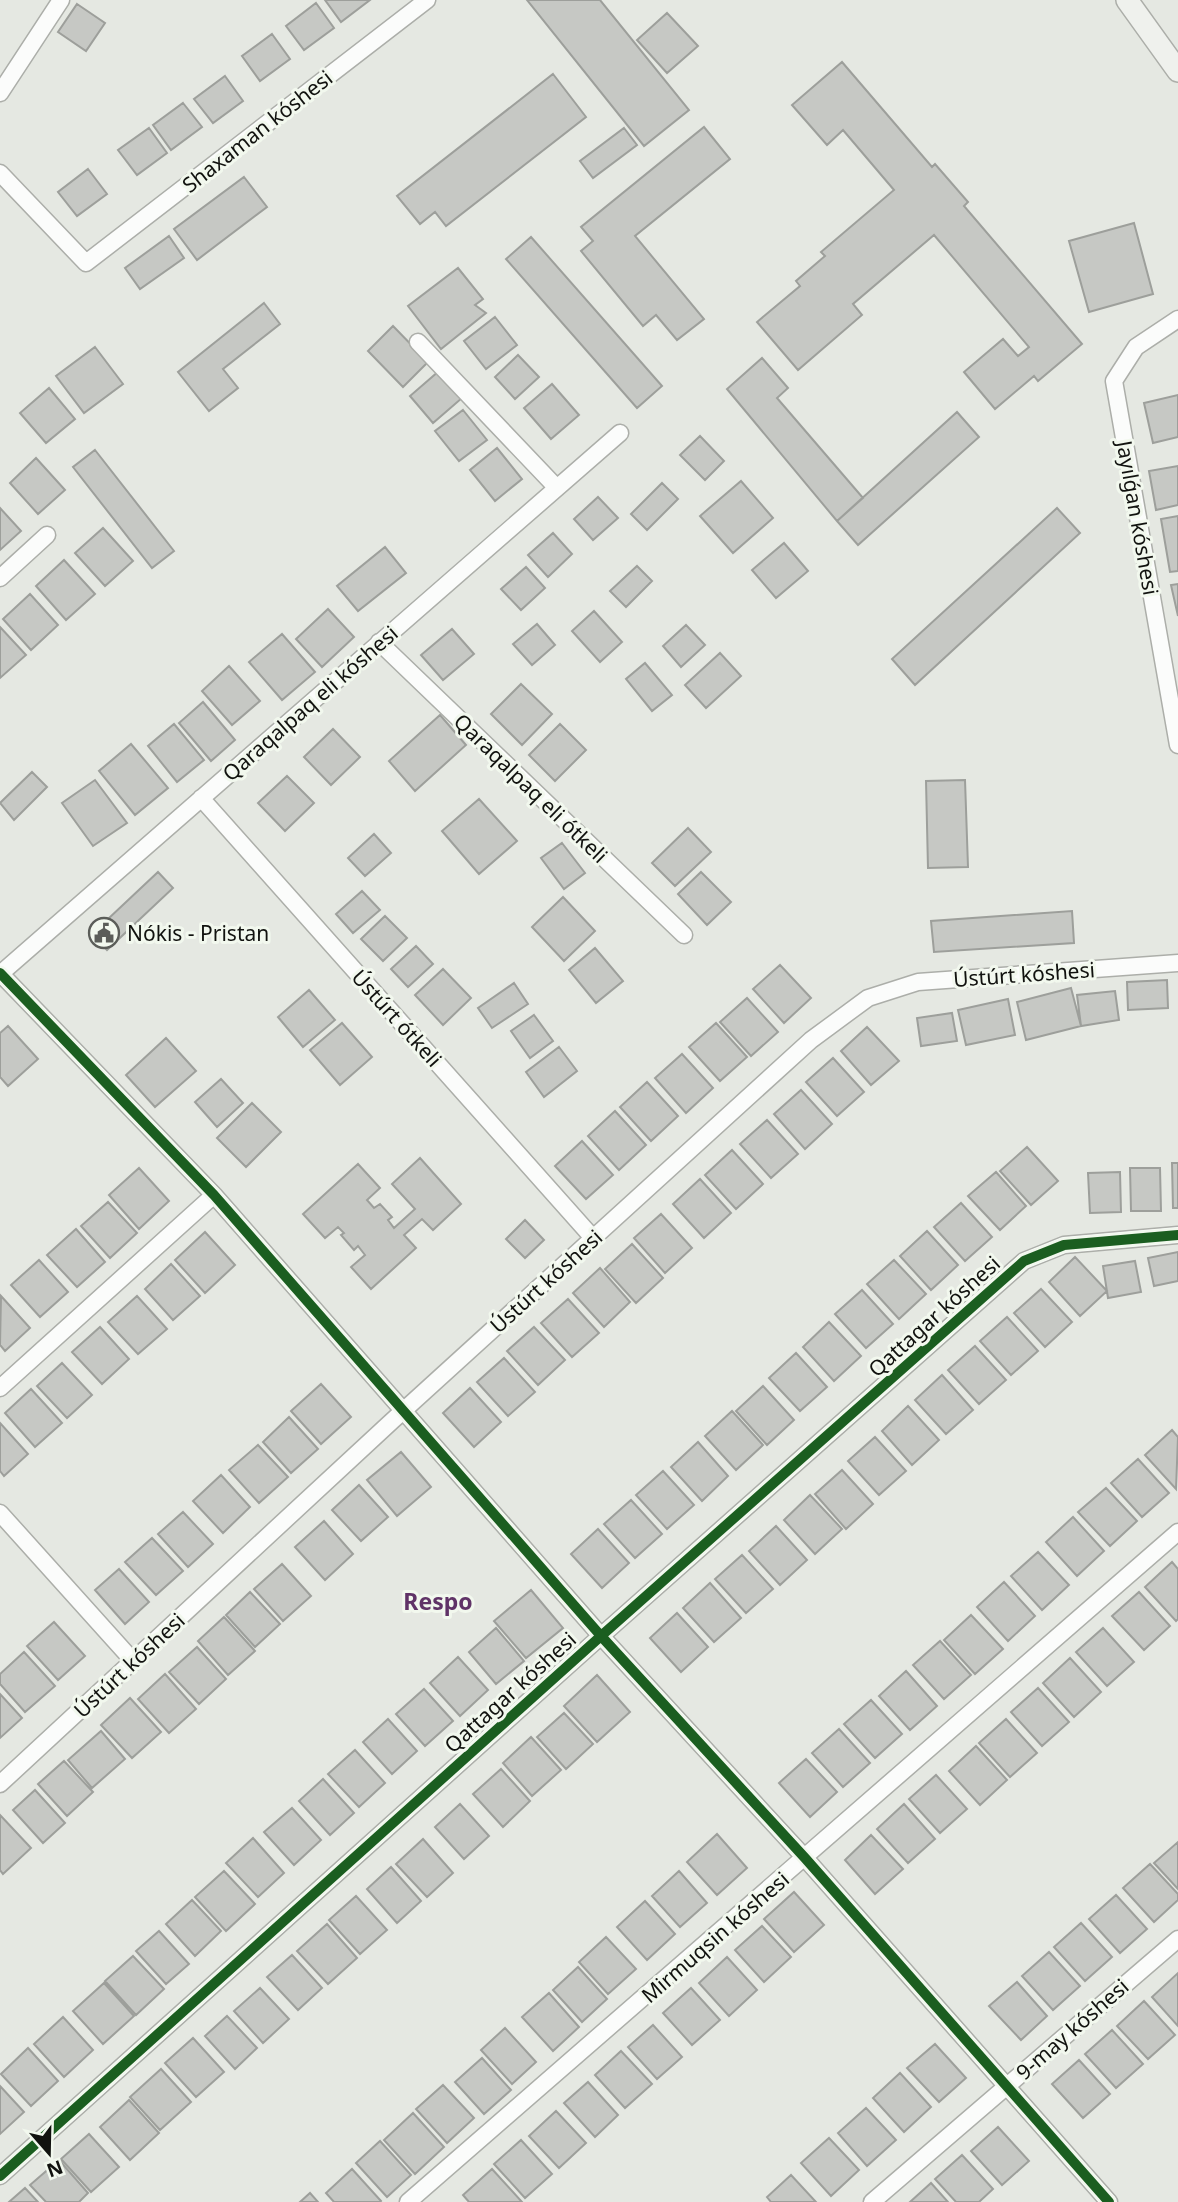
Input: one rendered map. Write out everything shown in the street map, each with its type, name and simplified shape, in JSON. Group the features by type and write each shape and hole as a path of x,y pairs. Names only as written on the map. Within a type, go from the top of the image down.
{"street":[{"path":"0,93 61,0"},
{"name":"Shaxaman kóshesi","path":"0,173 86,263 427,0"},
{"path":"1127,0 1178,71"},
{"name":"Jayılǵan kóshesi","path":"1178,319 1136,347 1114,381 1178,745"},
{"path":"418,342 557,488"},
{"name":"Qaraqalpaq eli kóshesi","path":"0,974 620,433"},
{"path":"0,578 47,535"},
{"name":"Qaraqalpaq eli ótkeli","path":"379,642 684,934"},
{"name":"Ústúrt ótkeli","path":"201,798 593,1238"},
{"name":"Ústúrt kóshesi","path":"0,1784 404,1410 811,1040 868,998 918,982 1178,963"},
{"path":"0,974 214,1195 601,1636 805,1858 1110,2202"},
{"path":"0,1388 214,1195"},
{"name":"Qattagar kóshesi","path":"0,2176 601,1636 1024,1261 1064,1245 1178,1235"},
{"path":"0,1513 134,1662"},
{"name":"Mirmuqsin kóshesi","path":"408,2202 1178,1532"},
{"name":"9-may kóshesi","path":"872,2202 1178,1939"}],"building":[{"path":"325,0 370,0 341,22"},
{"path":"527,0 600,0 689,110 644,146"},
{"path":"316,3 334,28 304,50 286,26"},
{"path":"77,4 105,23 86,51 58,32"},
{"path":"667,13 698,46 667,73 637,40"},
{"path":"272,34 290,59 260,81 242,56"},
{"path":"842,62 932,167 935,164 968,202 964,206 1082,344 1038,381 1034,376 995,409 964,372 1003,339 1018,356 1029,347 934,235 853,304 862,315 798,370 757,322 800,286 796,281 825,256 821,252 894,190 843,130 827,145 792,105"},
{"path":"553,74 586,117 446,226 435,212 420,224 397,196"},
{"path":"225,76 243,101 213,123 194,99"},
{"path":"183,103 202,127 171,150 153,125"},
{"path":"704,127 730,159 635,236 704,319 677,340 656,315 643,326 581,251 593,241 581,227"},
{"path":"149,128 167,153 137,175 118,150"},
{"path":"624,128 637,145 593,178 580,161"},
{"path":"88,169 107,194 77,216 58,192"},
{"path":"244,177 267,207 197,260 174,229"},
{"path":"1134,223 1153,294 1089,312 1069,241"},
{"path":"169,236 184,258 140,289 125,268"},
{"path":"531,237 662,386 637,408 506,259"},
{"path":"458,268 483,299 475,305 486,313 441,349 408,306"},
{"path":"264,303 280,324 223,369 238,388 209,411 178,372"},
{"path":"495,317 517,345 486,369 464,341"},
{"path":"393,326 428,362 403,387 368,351"},
{"path":"95,347 123,384 84,413 56,376"},
{"path":"518,355 539,377 515,399 495,377"},
{"path":"762,358 788,388 777,398 863,498 837,521 727,389"},
{"path":"439,371 462,398 433,423 410,396"},
{"path":"552,384 579,415 551,439 524,408"},
{"path":"49,388 75,419 46,443 20,413"},
{"path":"1178,395 1178,437 1153,443 1144,403"},
{"path":"463,410 487,440 459,461 435,431"},
{"path":"957,412 979,437 858,545 837,521"},
{"path":"700,436 724,461 705,480 680,455"},
{"path":"497,448 522,479 495,501 470,470"},
{"path":"95,450 174,551 152,568 73,467"},
{"path":"36,458 65,490 38,514 10,483"},
{"path":"1178,466 1178,505 1156,510 1149,471"},
{"path":"741,481 773,518 733,553 700,516"},
{"path":"662,483 678,499 647,530 631,514"},
{"path":"598,497 618,518 593,540 574,519"},
{"path":"0,508 21,531 0,550"},
{"path":"1057,508 1080,533 915,685 892,659"},
{"path":"1178,516 1178,571 1170,572 1161,519"},
{"path":"103,528 133,561 105,586 75,553"},
{"path":"553,533 572,554 548,577 528,555"},
{"path":"784,543 808,571 776,598 752,570"},
{"path":"385,547 406,573 358,611 337,586"},
{"path":"64,560 95,594 66,620 36,586"},
{"path":"637,566 652,581 626,607 610,591"},
{"path":"526,567 545,588 521,610 501,589"},
{"path":"1178,584 1178,616 1171,585"},
{"path":"30,594 58,625 31,650 3,619"},
{"path":"328,609 354,637 322,667 296,639"},
{"path":"594,611 622,642 600,662 572,631"},
{"path":"537,624 555,645 532,665 513,644"},
{"path":"686,625 705,645 681,667 663,646"},
{"path":"0,627 26,655 0,678"},
{"path":"452,629 474,654 443,680 421,655"},
{"path":"282,634 315,672 282,700 249,662"},
{"path":"720,653 741,676 706,708 685,685"},
{"path":"645,663 672,695 652,711 626,679"},
{"path":"229,666 260,701 232,725 202,691"},
{"path":"521,684 552,714 522,745 491,714"},
{"path":"203,702 235,740 211,761 179,723"},
{"path":"440,715 466,745 415,791 389,761"},
{"path":"174,724 204,760 177,782 148,746"},
{"path":"560,724 586,750 555,781 529,755"},
{"path":"333,729 360,757 331,785 304,757"},
{"path":"131,744 168,788 135,815 99,771"},
{"path":"32,772 47,787 14,820 0,803"},
{"path":"287,776 314,803 285,831 258,803"},
{"path":"95,780 127,823 93,846 62,803"},
{"path":"965,780 968,867 928,868 926,781"},
{"path":"479,799 517,841 479,874 442,831"},
{"path":"688,828 711,852 675,886 652,863"},
{"path":"374,834 391,853 365,876 348,858"},
{"path":"562,843 585,873 564,889 541,858"},
{"path":"158,872 173,888 107,950 92,934"},
{"path":"701,872 731,902 707,925 678,894"},
{"path":"362,891 380,910 353,933 336,914"},
{"path":"563,897 595,931 564,961 532,927"},
{"path":"1072,911 1074,943 934,952 931,921"},
{"path":"385,916 407,938 383,961 361,939"},
{"path":"416,946 433,964 408,987 391,969"},
{"path":"595,948 623,981 596,1003 569,970"},
{"path":"780,965 811,998 784,1023 753,989"},
{"path":"443,969 471,998 443,1025 415,995"},
{"path":"1167,980 1168,1008 1128,1010 1127,982"},
{"path":"514,983 528,1004 492,1028 478,1008"},
{"path":"1071,988 1081,1026 1026,1040 1017,1002"},
{"path":"309,990 335,1020 303,1047 278,1017"},
{"path":"1115,991 1119,1020 1081,1026 1077,995"},
{"path":"747,998 778,1032 751,1056 720,1022"},
{"path":"1008,999 1015,1035 966,1045 958,1010"},
{"path":"952,1013 957,1041 921,1046 917,1018"},
{"path":"534,1015 553,1041 530,1058 511,1031"},
{"path":"342,1023 372,1057 340,1085 310,1050"},
{"path":"716,1023 747,1057 720,1081 689,1047"},
{"path":"8,1026 38,1059 8,1086 0,1077 0,1033"},
{"path":"867,1027 899,1061 871,1085 841,1051"},
{"path":"166,1038 196,1071 155,1107 126,1075"},
{"path":"559,1047 577,1071 544,1097 526,1072"},
{"path":"682,1054 713,1088 686,1113 655,1078"},
{"path":"833,1058 864,1092 837,1116 806,1082"},
{"path":"221,1079 243,1103 217,1127 195,1102"},
{"path":"647,1082 678,1116 651,1141 620,1107"},
{"path":"801,1090 832,1124 805,1149 774,1114"},
{"path":"252,1103 281,1132 246,1167 217,1138"},
{"path":"615,1111 646,1145 619,1170 588,1136"},
{"path":"767,1120 798,1154 771,1178 740,1144"},
{"path":"582,1141 613,1175 586,1199 555,1166"},
{"path":"1027,1147 1058,1181 1031,1205 1000,1171"},
{"path":"732,1150 763,1184 736,1209 705,1175"},
{"path":"420,1158 461,1204 433,1230 422,1219 404,1235 416,1248 371,1289 351,1267 365,1255 358,1246 354,1250 341,1235 344,1233 338,1227 325,1238 303,1214 358,1164 380,1188 367,1200 374,1208 380,1204 392,1217 388,1220 394,1228 415,1209 392,1184"},
{"path":"1172,1163 1178,1163 1178,1208 1173,1208"},
{"path":"139,1168 169,1201 139,1229 109,1195"},
{"path":"1130,1168 1160,1168 1161,1211 1131,1211"},
{"path":"996,1172 1026,1206 1000,1230 968,1196"},
{"path":"1120,1172 1121,1212 1090,1213 1088,1173"},
{"path":"700,1179 731,1213 704,1238 673,1204"},
{"path":"108,1202 137,1233 110,1258 81,1226"},
{"path":"961,1203 992,1237 965,1261 934,1227"},
{"path":"661,1214 692,1248 665,1273 634,1238"},
{"path":"525,1220 544,1240 525,1258 506,1239"},
{"path":"76,1229 105,1262 77,1287 47,1255"},
{"path":"927,1231 958,1265 931,1290 900,1256"},
{"path":"205,1232 235,1265 205,1293 175,1260"},
{"path":"632,1244 663,1278 636,1303 605,1269"},
{"path":"1178,1252 1178,1281 1154,1286 1148,1258"},
{"path":"1075,1257 1107,1291 1080,1316 1049,1282"},
{"path":"39,1260 68,1292 40,1317 11,1285"},
{"path":"894,1260 926,1294 899,1319 867,1284"},
{"path":"1135,1261 1141,1292 1108,1298 1103,1266"},
{"path":"171,1264 200,1296 173,1320 145,1289"},
{"path":"600,1268 630,1302 604,1327 573,1293"},
{"path":"1041,1289 1072,1322 1045,1347 1014,1313"},
{"path":"862,1290 893,1324 866,1348 835,1314"},
{"path":"1,1296 30,1328 5,1351 0,1345"},
{"path":"137,1296 167,1329 138,1354 108,1322"},
{"path":"568,1299 599,1333 572,1357 541,1323"},
{"path":"1007,1317 1038,1351 1011,1375 980,1341"},
{"path":"829,1322 861,1356 834,1381 803,1347"},
{"path":"100,1327 129,1359 102,1384 72,1352"},
{"path":"534,1327 565,1360 538,1385 507,1351"},
{"path":"975,1346 1006,1380 979,1404 948,1370"},
{"path":"796,1353 827,1387 800,1411 769,1378"},
{"path":"504,1358 535,1392 508,1416 477,1382"},
{"path":"62,1363 92,1395 67,1418 37,1386"},
{"path":"942,1375 973,1410 946,1434 915,1400"},
{"path":"321,1384 351,1417 321,1444 291,1411"},
{"path":"763,1386 794,1420 767,1445 736,1411"},
{"path":"470,1388 501,1422 474,1447 443,1413"},
{"path":"31,1389 62,1423 35,1447 5,1413"},
{"path":"908,1406 939,1440 912,1465 882,1431"},
{"path":"732,1411 763,1445 736,1470 705,1436"},
{"path":"289,1417 318,1449 291,1473 263,1442"},
{"path":"0,1423 28,1454 4,1476 0,1471"},
{"path":"1172,1430 1178,1437 1176,1489 1145,1455"},
{"path":"875,1437 906,1471 879,1495 848,1461"},
{"path":"698,1442 728,1476 702,1501 671,1467"},
{"path":"258,1445 288,1477 259,1503 229,1470"},
{"path":"401,1452 431,1487 397,1516 367,1480"},
{"path":"1138,1459 1169,1493 1142,1517 1111,1483"},
{"path":"842,1470 873,1504 846,1529 815,1494"},
{"path":"663,1471 694,1505 667,1529 636,1495"},
{"path":"221,1475 250,1507 223,1533 193,1501"},
{"path":"359,1485 388,1517 361,1541 332,1510"},
{"path":"1106,1488 1137,1521 1110,1546 1078,1512"},
{"path":"810,1495 842,1529 815,1554 784,1520"},
{"path":"631,1500 662,1534 635,1558 604,1524"},
{"path":"183,1512 213,1544 188,1567 158,1534"},
{"path":"1073,1517 1104,1551 1077,1576 1046,1542"},
{"path":"324,1521 353,1554 325,1580 295,1547"},
{"path":"776,1526 807,1560 780,1585 749,1551"},
{"path":"598,1529 629,1563 602,1588 571,1554"},
{"path":"152,1538 183,1571 156,1595 125,1562"},
{"path":"1038,1552 1069,1585 1042,1610 1011,1576"},
{"path":"742,1555 773,1589 746,1613 715,1579"},
{"path":"1172,1562 1178,1569 1176,1621 1145,1587"},
{"path":"282,1564 311,1596 283,1621 254,1589"},
{"path":"119,1569 149,1602 125,1624 95,1590"},
{"path":"1004,1582 1035,1616 1008,1641 977,1607"},
{"path":"710,1583 741,1618 714,1642 683,1608"},
{"path":"531,1590 563,1628 526,1658 494,1621"},
{"path":"250,1592 280,1624 255,1647 226,1615"},
{"path":"1139,1592 1170,1626 1144,1650 1112,1616"},
{"path":"677,1613 708,1647 681,1672 650,1638"},
{"path":"971,1615 1003,1649 975,1674 944,1640"},
{"path":"224,1617 255,1651 228,1675 198,1641"},
{"path":"54,1622 85,1656 58,1680 27,1646"},
{"path":"496,1628 524,1661 496,1684 469,1652"},
{"path":"1103,1628 1134,1662 1107,1686 1076,1652"},
{"path":"940,1641 971,1675 944,1699 913,1665"},
{"path":"197,1647 226,1679 199,1704 169,1672"},
{"path":"24,1652 55,1686 25,1712 0,1684 0,1674"},
{"path":"458,1657 488,1690 460,1716 430,1683"},
{"path":"1070,1658 1101,1692 1074,1717 1043,1683"},
{"path":"906,1671 937,1706 910,1730 879,1696"},
{"path":"165,1674 196,1709 169,1733 138,1699"},
{"path":"597,1675 630,1712 597,1742 564,1706"},
{"path":"1038,1688 1069,1722 1042,1746 1011,1712"},
{"path":"424,1689 453,1721 425,1746 396,1714"},
{"path":"0,1694 22,1718 0,1738"},
{"path":"130,1698 161,1732 132,1758 101,1725"},
{"path":"871,1700 902,1734 875,1758 844,1724"},
{"path":"564,1713 593,1744 566,1769 537,1737"},
{"path":"388,1719 417,1751 392,1774 363,1742"},
{"path":"1006,1719 1037,1753 1010,1777 979,1743"},
{"path":"839,1729 870,1763 843,1787 812,1753"},
{"path":"101,1731 125,1759 92,1788 68,1760"},
{"path":"531,1737 561,1770 532,1796 503,1763"},
{"path":"976,1746 1007,1780 980,1805 949,1771"},
{"path":"355,1750 385,1783 359,1807 328,1774"},
{"path":"806,1759 837,1792 810,1817 779,1783"},
{"path":"64,1761 93,1792 67,1816 38,1784"},
{"path":"501,1769 530,1801 503,1827 473,1794"},
{"path":"936,1775 967,1809 940,1833 909,1799"},
{"path":"323,1779 354,1813 330,1835 299,1801"},
{"path":"35,1790 65,1823 43,1843 13,1810"},
{"path":"460,1804 489,1836 464,1859 435,1827"},
{"path":"904,1804 935,1839 908,1863 877,1829"},
{"path":"292,1808 321,1840 294,1865 264,1832"},
{"path":"0,1815 31,1848 3,1874 0,1870"},
{"path":"717,1834 747,1868 717,1895 687,1862"},
{"path":"871,1835 903,1869 875,1894 845,1860"},
{"path":"253,1838 284,1873 258,1897 226,1863"},
{"path":"423,1839 453,1873 427,1897 396,1864"},
{"path":"1178,1842 1178,1889 1154,1863"},
{"path":"1150,1864 1178,1894 1178,1900 1154,1922 1123,1888"},
{"path":"391,1867 421,1901 397,1923 367,1889"},
{"path":"224,1871 255,1904 226,1931 195,1897"},
{"path":"679,1871 707,1903 680,1927 652,1896"},
{"path":"794,1892 824,1925 794,1952 764,1919"},
{"path":"1116,1895 1147,1929 1120,1953 1089,1919"},
{"path":"356,1896 387,1930 360,1954 329,1920"},
{"path":"192,1900 221,1931 195,1956 166,1924"},
{"path":"645,1901 675,1934 647,1960 617,1927"},
{"path":"1081,1923 1112,1957 1085,1981 1054,1947"},
{"path":"327,1924 357,1958 328,1984 297,1951"},
{"path":"762,1926 791,1957 764,1982 735,1950"},
{"path":"159,1931 189,1964 166,1984 136,1951"},
{"path":"606,1937 636,1969 608,1994 579,1962"},
{"path":"1049,1952 1080,1986 1053,2010 1022,1976"},
{"path":"292,1955 322,1988 298,2010 267,1977"},
{"path":"133,1956 164,1989 136,2015 105,1981"},
{"path":"727,1957 757,1990 729,2016 699,1983"},
{"path":"578,1967 607,1999 582,2022 553,1990"},
{"path":"1178,1973 1178,2026 1152,1997"},
{"path":"1017,1982 1047,2016 1021,2040 989,2006"},
{"path":"104,1983 134,2016 103,2044 73,2011"},
{"path":"260,1988 289,2019 263,2043 234,2011"},
{"path":"691,1988 720,2020 692,2045 663,2013"},
{"path":"549,1993 579,2027 553,2051 522,2017"},
{"path":"1144,2001 1175,2035 1148,2059 1117,2026"},
{"path":"227,2016 257,2048 235,2069 205,2036"},
{"path":"63,2017 93,2050 64,2077 34,2044"},
{"path":"653,2025 682,2057 657,2079 628,2047"},
{"path":"505,2028 536,2062 512,2084 481,2050"},
{"path":"1112,2030 1143,2064 1116,2088 1085,2054"},
{"path":"193,2038 224,2072 196,2097 165,2063"},
{"path":"935,2044 966,2078 939,2102 907,2068"},
{"path":"28,2048 58,2081 31,2106 1,2074"},
{"path":"621,2051 652,2084 625,2108 595,2075"},
{"path":"482,2058 511,2090 484,2114 455,2082"},
{"path":"1079,2060 1110,2094 1083,2118 1052,2084"},
{"path":"161,2069 191,2102 160,2130 130,2097"},
{"path":"900,2073 931,2107 904,2132 873,2098"},
{"path":"588,2082 618,2115 595,2137 564,2103"},
{"path":"443,2085 474,2118 447,2143 416,2109"},
{"path":"0,2086 24,2112 0,2134"},
{"path":"129,2100 159,2133 130,2160 100,2127"},
{"path":"866,2108 896,2140 867,2166 838,2133"},
{"path":"556,2111 586,2143 559,2168 529,2136"},
{"path":"413,2113 444,2147 415,2174 384,2140"},
{"path":"998,2127 1029,2161 1002,2185 971,2151"},
{"path":"89,2134 119,2167 91,2192 61,2159"},
{"path":"829,2138 859,2170 831,2196 801,2163"},
{"path":"521,2140 552,2174 525,2198 494,2164"},
{"path":"380,2141 411,2175 387,2197 356,2163"},
{"path":"962,2155 993,2189 979,2202 956,2202 935,2179"},
{"path":"59,2160 88,2193 79,2202 46,2202 30,2185"},
{"path":"352,2169 380,2202 334,2202 326,2193"},
{"path":"492,2169 522,2202 469,2202 463,2195"},
{"path":"791,2175 816,2202 771,2202 767,2197"},
{"path":"931,2183 948,2202 910,2202"},
{"path":"25,2188 38,2202 9,2202"},
{"path":"310,2193 318,2202 300,2202"}],"cycle path":[{"path":"0,973 214,1195 601,1636 805,1858 1109,2202"},
{"path":"0,2176 601,1636 1024,1261 1064,1245 1178,1235"}],"place":[{"name":"Nókis - Pristan","path":"104,933"}],"district":[{"name":"Respo","path":"438,1601"}]}
